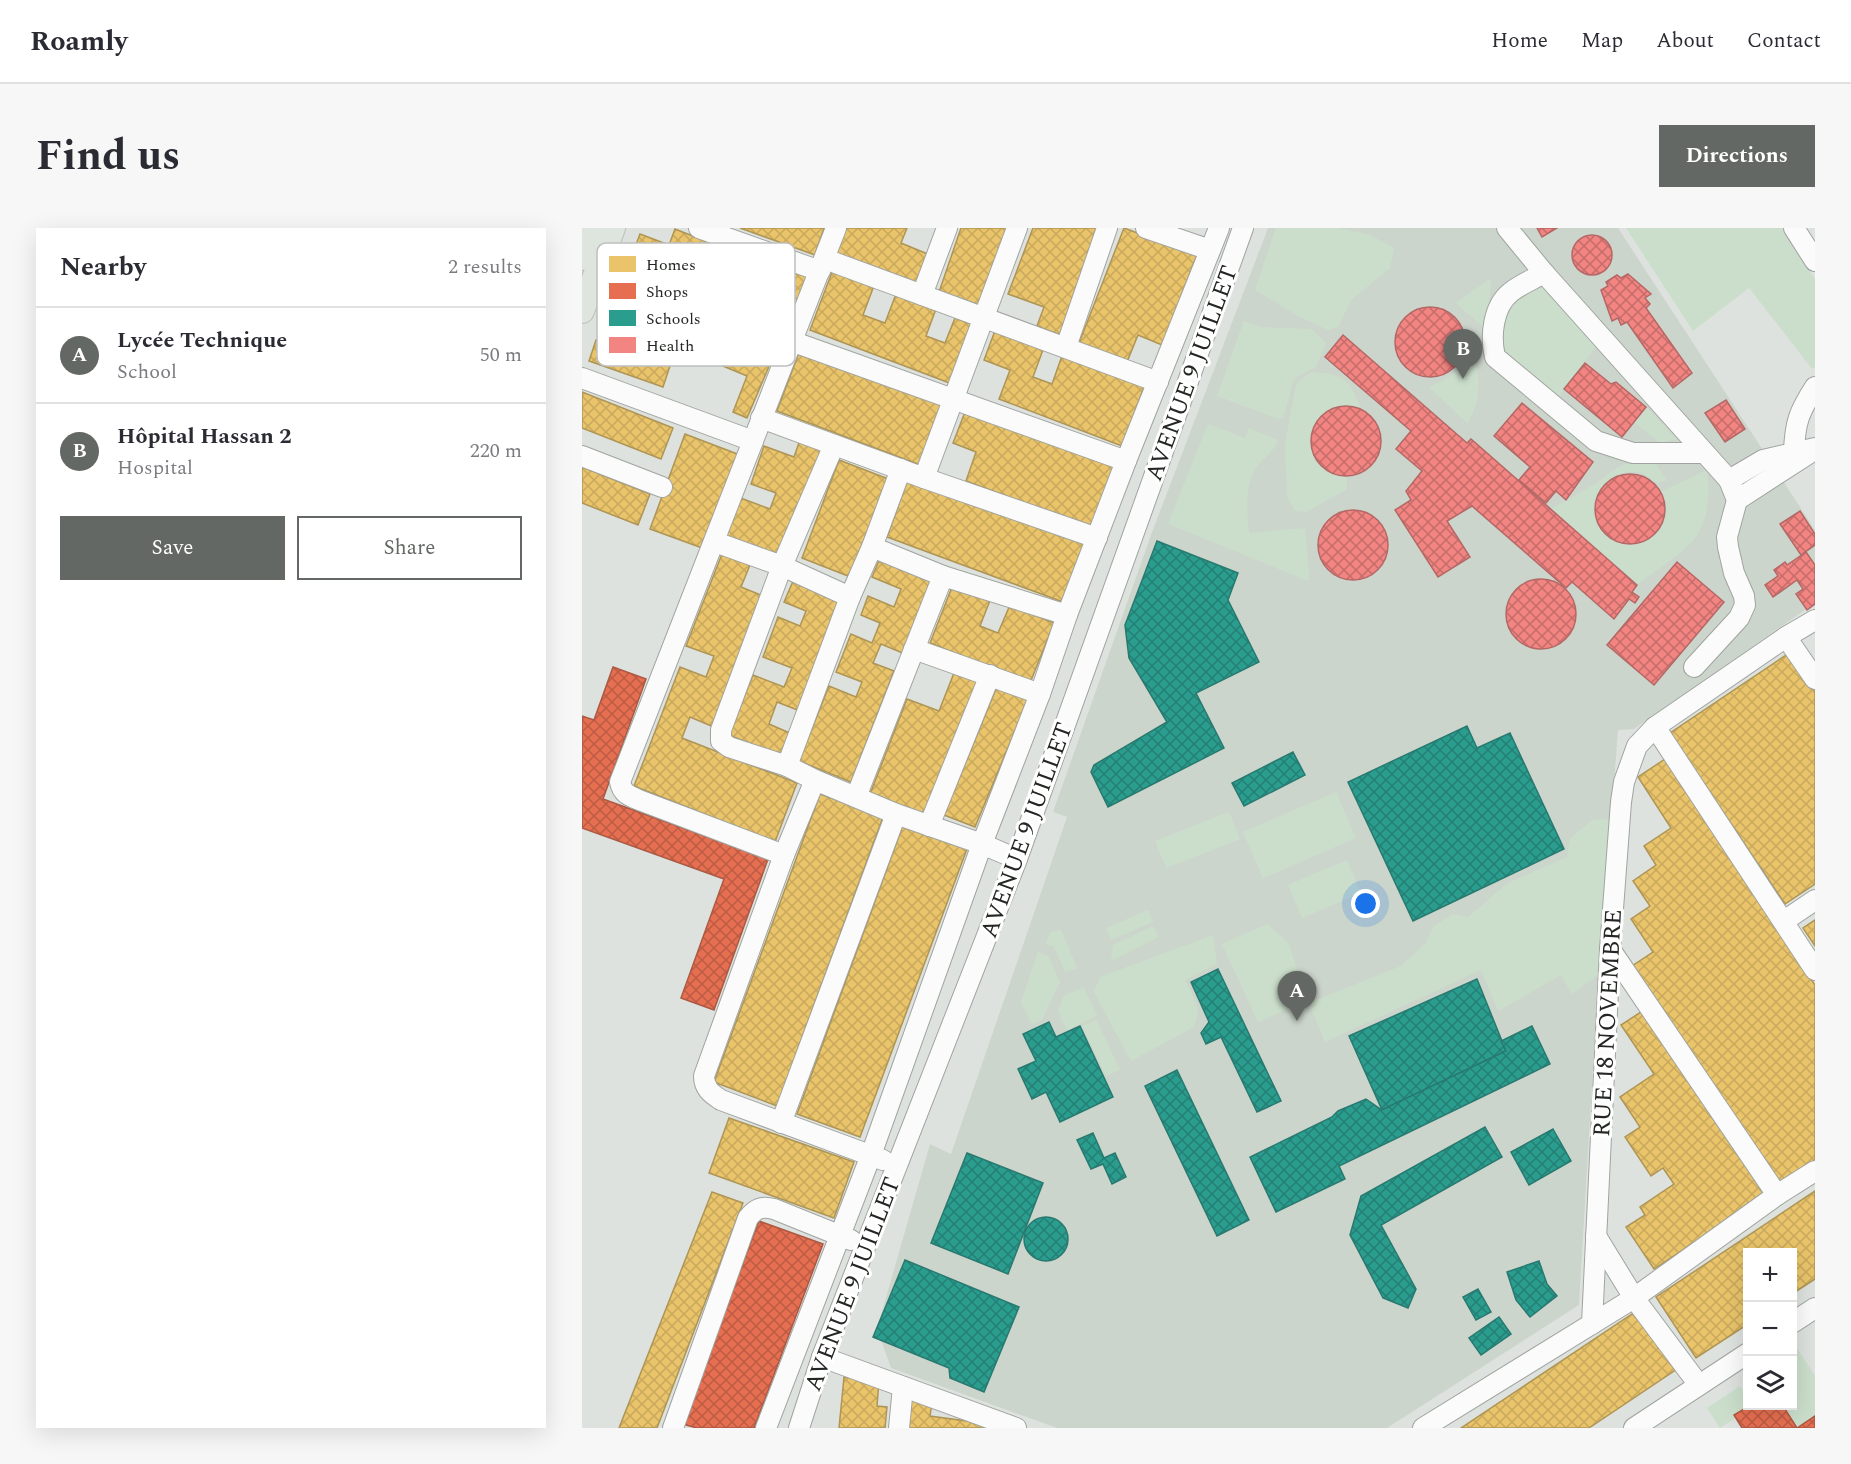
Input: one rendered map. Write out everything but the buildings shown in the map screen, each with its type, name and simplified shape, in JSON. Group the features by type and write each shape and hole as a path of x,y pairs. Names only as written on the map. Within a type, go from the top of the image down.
{"main road":[{"path":"582,311 586,259 593,228"},
{"path":"600,243 613,228"},
{"path":"586,259 597,246"}],"street":[{"path":"699,228 749,243"},
{"path":"795,329 836,228"},
{"path":"922,295 947,228"},
{"path":"924,478 981,318 1017,228"},
{"path":"1066,348 1107,228"},
{"path":"1146,228 1210,250"},
{"path":"766,1428 871,1155 982,844 1040,694 1096,538 1219,228"},
{"name":"AVENUE 9 JUILLET","path":"799,1428 822,1357 1017,860 1243,228"},
{"path":"1508,228 1545,273 1729,480 1737,500 1727,537 1730,560 1744,596 1745,605 1739,618 1695,666"},
{"path":"1794,228 1815,261"},
{"path":"795,257 922,295 1158,382"},
{"path":"1545,273 1510,293 1500,306 1494,326 1495,357 1596,441 1633,453 1704,453"},
{"path":"795,343 1126,461"},
{"path":"780,366 715,542 620,782 621,789 639,801 784,855"},
{"path":"582,378 753,441"},
{"path":"1794,452 1794,432 1798,415 1815,387"},
{"path":"761,417 924,478 1096,538"},
{"path":"834,445 782,566 720,735 721,741 729,747 787,766 897,814 982,844 1017,860"},
{"path":"1729,480 1762,460 1815,449"},
{"path":"1737,500 1815,449"},
{"path":"582,456 662,487"},
{"path":"787,766 901,469"},
{"path":"715,542 782,566 850,597"},
{"path":"872,547 943,576 1067,615"},
{"path":"856,797 943,576"},
{"name":"RUE 18 NOVEMBRE","path":"1592,1324 1610,949 1624,782 1637,746 1655,728 1786,637 1815,620"},
{"path":"1786,637 1815,679"},
{"path":"914,649 1040,694"},
{"path":"929,826 990,675"},
{"path":"1655,728 1815,970"},
{"path":"815,780 784,855 704,1076 704,1083 710,1092 721,1100 896,1166"},
{"path":"781,1123 897,814"},
{"path":"1784,921 1815,900"},
{"path":"1610,949 1777,1195"},
{"path":"1423,1428 1634,1298 1777,1195 1815,1171"},
{"path":"673,1428 748,1218 753,1213 764,1207 774,1209 865,1246"},
{"path":"1596,1236 1634,1298 1699,1385"},
{"path":"1797,1320 1815,1308"},
{"path":"1634,1428 1743,1356"},
{"path":"822,1357 1016,1428"},
{"path":"899,1428 903,1387"}],"shaded area":[{"path":"1268,228 1618,228 1815,530 1815,603 1634,729 1618,730 1593,1068 1579,1305 1387,1428 1057,1428 891,1368 877,1329 930,1144 951,1154 1067,817 1053,812 1151,535"}],"green space":[{"path":"1276,228 1339,228 1370,235 1394,248 1390,268 1352,299 1338,327 1328,330 1300,317 1255,290"},
{"path":"1626,228 1782,228 1815,279 1815,367 1812,369 1749,288 1693,331"},
{"path":"1491,278 1488,317 1484,328 1456,303"},
{"path":"1542,285 1597,345 1556,400 1501,360 1505,302"},
{"path":"1244,321 1260,327 1311,329 1326,343 1316,367 1296,377 1284,416 1279,419 1217,396"},
{"path":"1475,351 1478,379 1477,398 1467,423 1429,387 1455,373"},
{"path":"1311,372 1331,374 1344,380 1353,390 1361,409 1342,407 1328,411 1317,420 1312,433 1311,447 1317,460 1328,471 1347,477 1347,489 1306,512 1294,510 1287,495 1285,444 1296,384"},
{"path":"1646,407 1677,439 1660,443 1634,422"},
{"path":"1208,424 1245,438 1249,428 1278,440 1257,466 1250,482 1247,499 1249,533 1305,528 1308,581 1168,524"},
{"path":"1638,460 1654,461 1667,480 1657,483 1641,473 1631,472 1622,473 1606,482 1596,497 1595,516 1601,531 1612,540 1625,544 1638,543 1650,537 1660,527 1664,512 1661,492 1707,470 1708,488 1703,523 1694,539 1676,556 1638,584 1551,509 1595,484 1618,467"},
{"path":"1336,792 1356,838 1263,878 1243,832"},
{"path":"1229,812 1240,839 1166,868 1155,841"},
{"path":"1611,819 1600,974 1572,994 1561,975 1498,1011 1481,970 1325,1042 1309,1003 1401,966 1426,943 1433,927 1452,914 1468,917 1508,883 1567,857 1570,839 1592,820"},
{"path":"1347,860 1361,893 1302,918 1288,885"},
{"path":"1148,910 1153,922 1111,940 1106,928"},
{"path":"1267,924 1289,944 1306,1001 1258,1022 1222,944"},
{"path":"1153,926 1159,937 1111,961 1113,945"},
{"path":"1061,930 1077,968 1065,972 1054,947 1046,944 1050,932"},
{"path":"1213,935 1217,964 1185,980 1197,1010 1192,1028 1131,1061 1094,992 1100,977"},
{"path":"1038,952 1048,956 1060,982 1042,1020 1032,1024 1021,1002"},
{"path":"1084,987 1097,1016 1067,1030 1058,1011 1064,996"},
{"path":"1096,1019 1120,1070 1106,1076 1082,1026"},
{"path":"1797,1348 1815,1376 1815,1416 1797,1428 1786,1410 1797,1410"},
{"path":"1740,1386 1743,1391 1743,1410 1734,1415 1736,1418 1720,1428 1707,1408"}],"place":[{"name":"Hôpital Hassan 2","path":"1463,379"},
{"name":"Lycée Technique","path":"1297,1021"}]}
